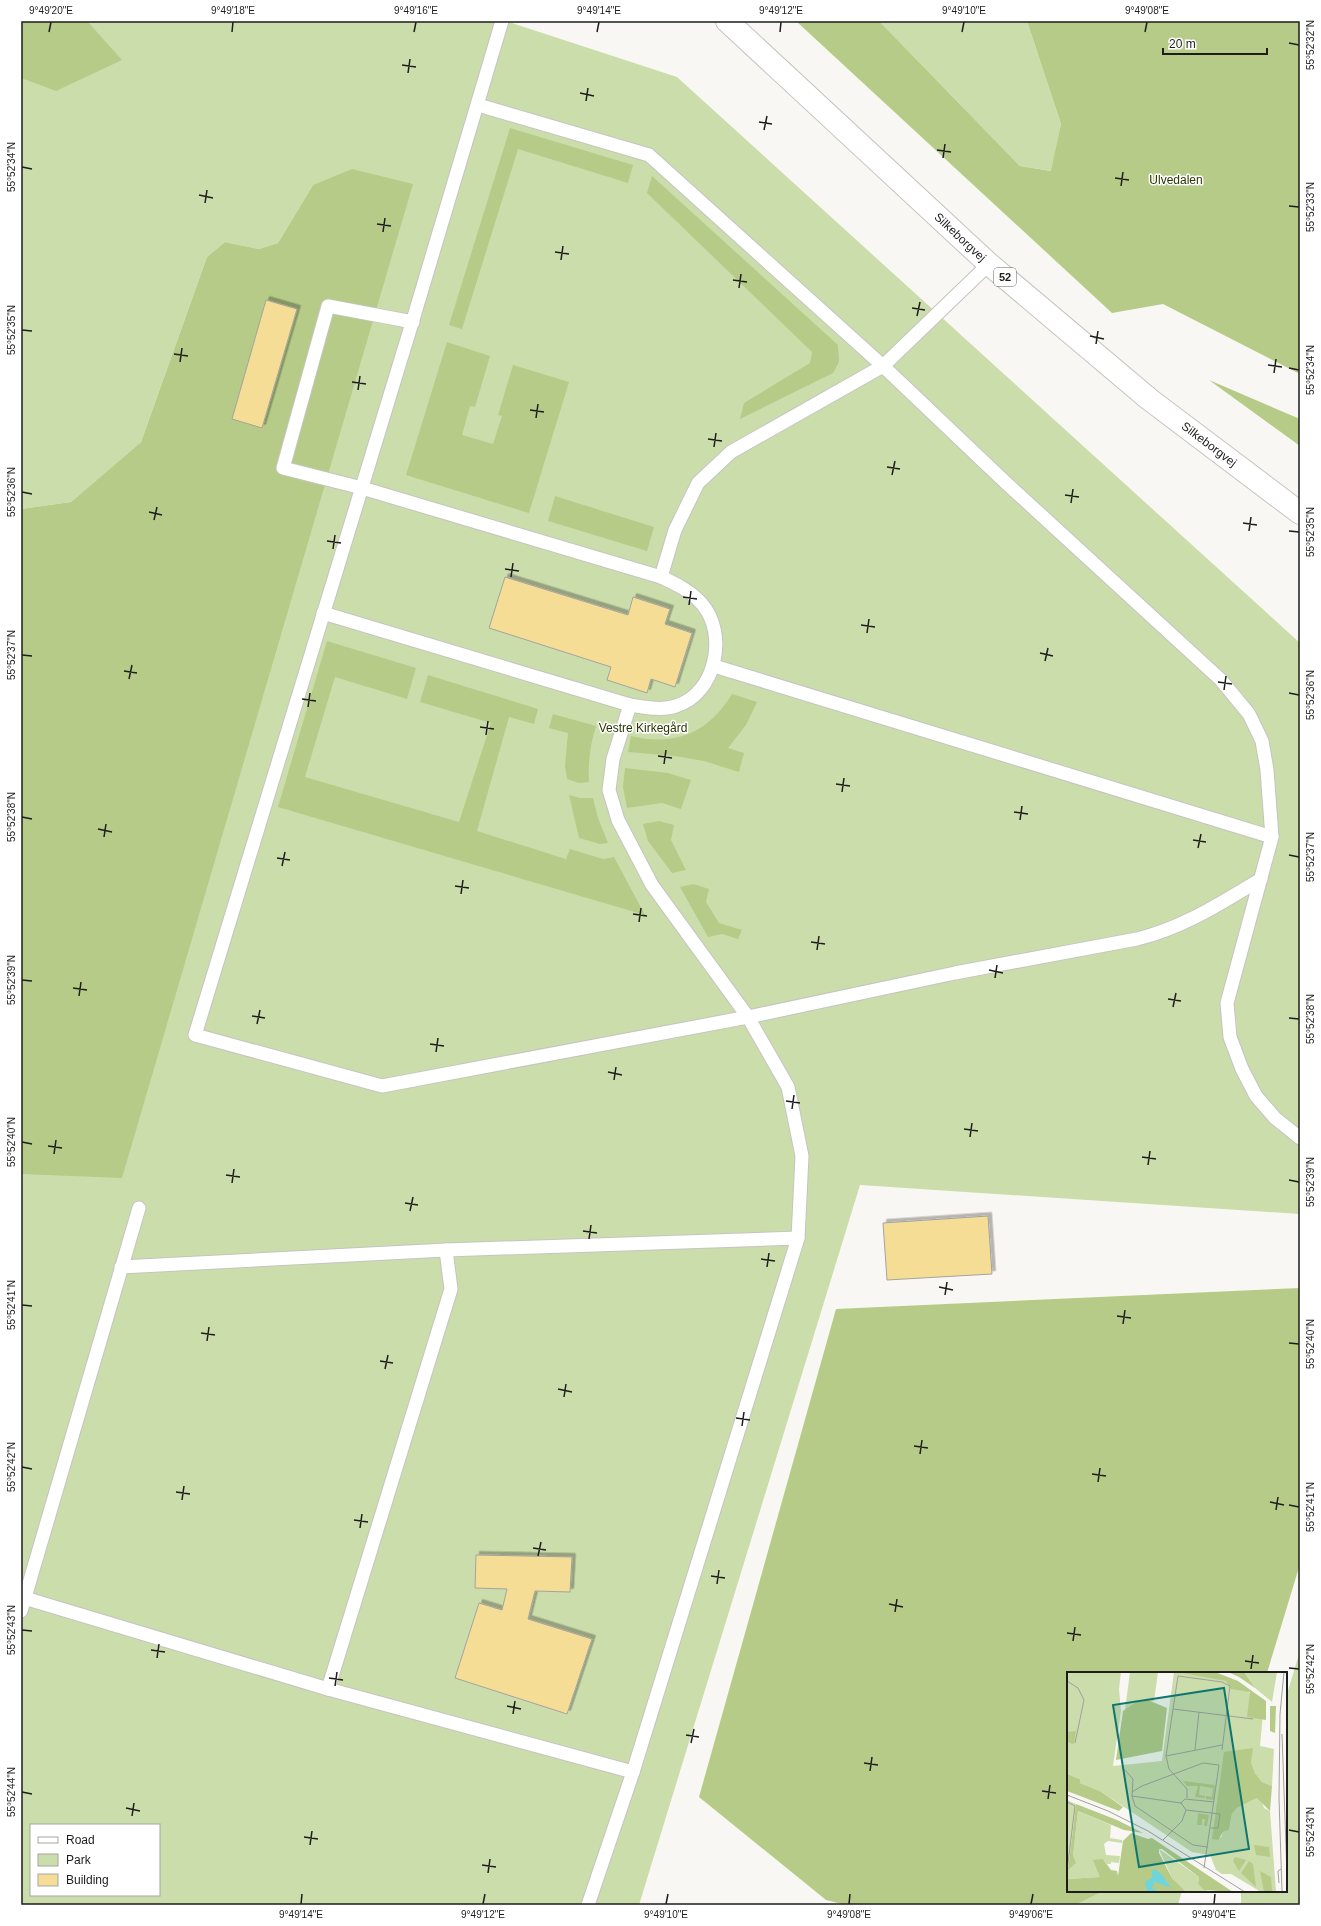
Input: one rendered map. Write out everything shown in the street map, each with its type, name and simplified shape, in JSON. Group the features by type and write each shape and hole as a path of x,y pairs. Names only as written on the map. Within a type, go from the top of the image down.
{"main road":[{"name":"Silkeborgvej","path":"727,21 989,264 1149,399 1300,513"}],"lane":[{"path":"502,21 413,322 195,1035 382,1086 748,1017 955,973 1156,935 1190,921 1261,879"},
{"path":"478,105 649,155 883,366 1004,481 1221,680 1250,714 1262,741 1268,776 1272,837 1227,1003 1230,1037 1242,1069 1256,1096 1275,1118 1300,1138"},
{"path":"661,577 675,530 698,483 731,452 883,366 989,264"},
{"path":"323,613 630,705 657,708 675,706 692,699 704,684 714,666 716,643 713,621 702,604 686,589 661,577 362,488 283,468 328,306 413,322"},
{"path":"714,666 1272,837"},
{"path":"588,1905 633,1772 798,1238 802,1156 788,1087 748,1017 652,885 618,820 609,790 613,759 630,705"},
{"path":"21,1611 23,1598 139,1208"},
{"path":"121,1267 446,1250 798,1238"},
{"path":"328,1688 451,1288 446,1250"},
{"path":"23,1598 328,1688 633,1772"}],"green space":[{"name":"Vestre Kirkegård","path":"21,21 506,21 677,77 1300,643 1300,1214 860,1185 639,1905 21,1905 21,1043 380,296 313,185 278,243 259,249 225,242 207,257 141,442 71,502 21,509"},
{"path":"21,21 87,21 122,60 56,91 21,78"},
{"name":"Ulvedalen","path":"796,21 879,21 1020,166 1051,171 1061,124 1027,21 1300,21 1300,374 1163,304 1112,313"},
{"path":"879,21 1027,21 1061,124 1052,171 1020,166"},
{"path":"510,128 633,165 628,183 518,149 462,329 449,325"},
{"path":"352,169 413,184 122,1178 21,1174 21,509 71,502 141,442 207,257 225,242 259,249 278,243 313,185"},
{"path":"652,176 838,345 839,362 833,373 740,419 744,403 810,363 812,352 647,193"},
{"path":"447,342 490,356 475,407 470,406 462,435 493,444 502,416 498,415 513,365 569,382 529,513 406,475"},
{"path":"1209,380 1300,419 1300,446"},
{"path":"555,496 654,527 647,551 548,521"},
{"path":"327,641 416,668 407,699 335,677 305,777 459,822 491,723 420,702 428,675 538,709 534,724 509,717 477,831 566,859 570,849 603,859 614,857 645,915 278,807"},
{"path":"732,694 757,702 746,725 728,748 744,753 739,772 704,761 675,756 628,752 631,736 647,739 677,738 702,727 723,707"},
{"path":"553,714 596,726 590,754 589,782 579,783 567,779 565,766 568,733 549,728"},
{"path":"625,768 668,773 691,780 681,809 662,803 627,808 623,787"},
{"path":"569,795 580,798 593,798 598,818 608,843 600,844 579,838"},
{"path":"659,821 674,825 671,840 686,870 672,873 648,841 643,824"},
{"path":"693,884 709,889 706,902 719,923 742,930 738,939 722,934 708,937 680,887"},
{"path":"1300,1288 1300,1564 1267,1672 1067,1672 1067,1892 1102,1892 1075,1905 846,1905 826,1900 699,1797 836,1309"},
{"path":"1300,1651 1300,1905 1241,1905 1241,1892 1287,1892 1287,1694"},
{"path":"1102,1892 1182,1892 1178,1905 1075,1905"}],"building":[{"path":"266,300 297,309 262,428 232,419"},
{"path":"505,577 628,615 633,597 670,609 665,624 692,633 675,687 651,679 647,693 607,680 611,667 489,628"},
{"path":"988,1216 992,1274 887,1280 883,1223"},
{"path":"476,1555 572,1557 570,1592 535,1591 528,1619 592,1639 567,1714 455,1678 479,1603 502,1610 507,1589 475,1588"}]}
